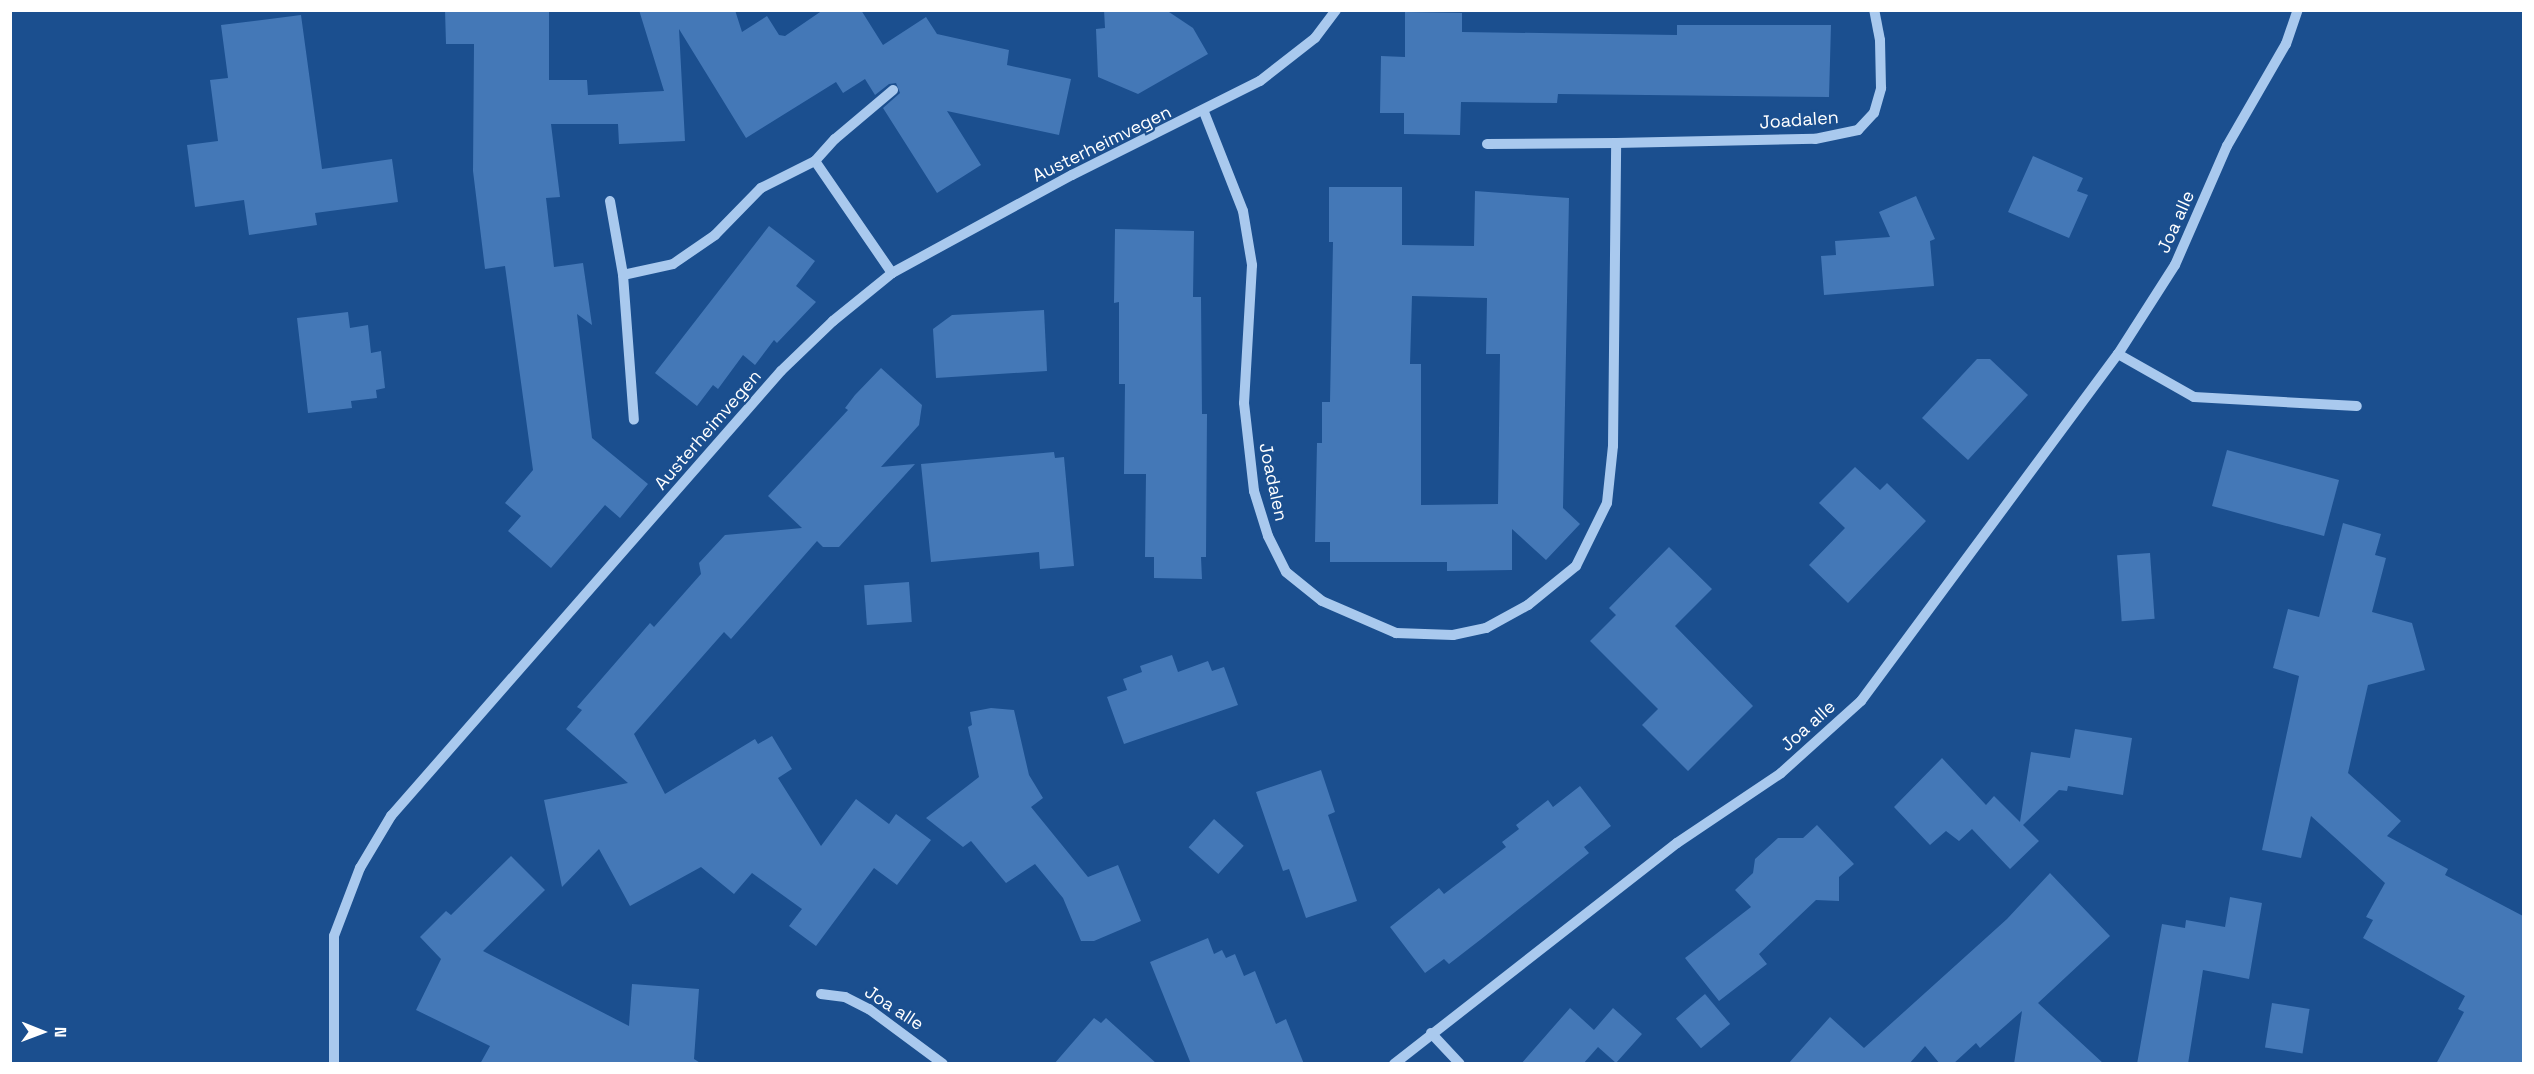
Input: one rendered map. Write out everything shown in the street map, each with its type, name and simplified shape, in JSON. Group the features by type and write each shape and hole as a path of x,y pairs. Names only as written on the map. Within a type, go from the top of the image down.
{"street":[{"name":"Austerheimvegen","path":"334,1064 334,936 360,868 391,816 781,371 833,321 892,273 1072,175 1204,112 1260,81 1315,38 1336,10"},
{"name":"Joadalen","path":"1486,144 1815,139 1858,130 1874,113 1881,88 1880,40 1874,10"},
{"name":"Joa alle","path":"1394,1064 1677,843 1781,773 1860,702 2118,354 2175,265 2227,146 2253,97 2286,44 2298,10"},
{"path":"623,275 673,264 715,235 761,188 815,161 842,132 893,90"},
{"name":"Joadalen","path":"1204,112 1243,211 1252,265 1244,403 1254,490 1268,536 1287,572 1322,602 1396,633 1426,636 1486,628 1528,605 1576,566 1607,503 1613,447 1616,143"},
{"path":"815,161 892,273"},
{"path":"610,201 623,275 634,420"},
{"path":"2118,354 2194,397 2357,406"},
{"name":"Joa alle","path":"821,994 845,997 869,1009 943,1064"},
{"path":"1431,1033 1460,1064"}],"building":[{"path":"445,10 549,10 549,80 587,80 588,95 664,91 639,10 735,10 742,32 767,16 779,35 785,36 823,10 861,10 883,45 926,17 937,34 1009,50 1007,65 1071,79 1059,135 947,111 981,165 937,193 883,108 900,93 896,83 889,84 875,95 865,79 843,93 836,82 746,138 679,29 685,141 619,144 618,124 551,124 560,197 546,198 554,267 583,263 592,325 577,314 592,438 648,484 620,518 605,505 551,568 508,531 521,516 505,503 533,470 505,266 485,269 473,171 474,44 446,44"},
{"path":"1104,10 1166,10 1193,28 1208,54 1138,94 1098,77 1096,29 1105,28"},
{"path":"1405,12 1462,13 1462,32 1677,35 1677,25 1831,25 1829,97 1558,94 1557,103 1461,102 1460,135 1404,134 1404,113 1380,113 1381,56 1405,57"},
{"path":"301,15 322,169 392,159 398,202 315,213 317,225 249,235 244,200 195,207 187,145 218,141 210,80 228,78 221,25"},
{"path":"2033,156 2083,178 2077,191 2088,195 2069,238 2008,212"},
{"path":"1329,187 1402,187 1402,245 1474,246 1475,191 1569,198 1563,508 1580,524 1546,560 1512,529 1512,570 1447,571 1447,562 1330,562 1330,542 1315,542 1317,443 1322,443 1322,402 1330,402 1333,242 1329,242","holes":["1412,296 1487,298 1486,354 1500,354 1498,504 1421,505 1421,364 1410,364"]},
{"path":"1916,196 1935,239 1930,241 1934,286 1824,295 1821,256 1836,255 1835,241 1890,237 1879,212"},
{"path":"769,226 815,261 796,286 816,302 777,343 774,340 755,365 743,355 718,389 713,385 697,406 655,373"},
{"path":"1115,229 1194,231 1193,297 1201,297 1202,414 1207,414 1206,557 1201,557 1202,579 1154,578 1154,557 1145,557 1146,474 1124,474 1125,384 1119,384 1119,302 1114,303"},
{"path":"1044,310 1047,371 936,378 933,329 952,315"},
{"path":"348,312 350,328 368,325 371,353 381,351 385,388 376,390 377,398 351,401 352,408 308,413 297,318"},
{"path":"1977,359 1990,359 2028,395 1968,460 1922,418"},
{"path":"881,368 922,405 919,425 881,467 915,464 839,547 823,547 817,541 731,639 724,632 634,734 665,794 755,739 758,744 772,736 792,769 778,778 821,846 856,799 889,824 896,814 931,840 897,885 874,868 816,946 789,926 802,909 752,873 734,894 701,867 630,906 599,849 562,887 544,800 628,783 566,729 582,710 577,707 650,623 654,627 701,574 699,563 725,535 802,528 768,496 848,410 845,408 855,395"},
{"path":"2227,450 2339,480 2324,536 2212,506"},
{"path":"1054,452 1055,458 1064,457 1074,566 1040,569 1039,552 931,562 921,464"},
{"path":"1855,467 1880,490 1887,483 1926,521 1848,603 1809,565 1845,528 1819,503"},
{"path":"2343,523 2381,534 2375,555 2386,558 2372,612 2412,623 2425,670 2368,685 2348,773 2401,821 2387,836 2448,869 2445,875 2523,916 2523,1064 2436,1064 2464,1012 2458,1009 2465,996 2363,938 2373,920 2366,917 2385,883 2311,816 2301,858 2262,850 2299,676 2273,668 2288,609 2319,617"},
{"path":"1669,547 1712,589 1675,626 1753,706 1688,771 1642,725 1658,709 1590,641 1616,615 1609,608"},
{"path":"2150,553 2155,619 2122,621 2117,555"},
{"path":"909,582 912,622 867,625 864,585"},
{"path":"1172,655 1178,672 1208,661 1212,671 1224,667 1238,705 1124,744 1107,697 1127,690 1123,679 1142,672 1140,666"},
{"path":"991,708 1014,710 1029,775 1043,798 1031,807 1088,877 1118,865 1141,921 1094,941 1081,941 1063,898 1035,864 1006,883 971,841 963,847 926,818 979,777 968,727 972,725 970,712"},
{"path":"2075,729 2132,738 2123,795 2068,786 2067,791 2059,790 2023,825 2039,841 2010,869 1972,829 1959,841 1946,831 1930,845 1894,807 1942,758 1986,805 1994,796 2020,822 2031,752 2070,758"},
{"path":"1321,770 1335,812 1328,815 1357,901 1306,918 1289,869 1283,871 1256,792"},
{"path":"1580,786 1611,826 1584,847 1589,853 1449,964 1444,959 1425,973 1390,927 1439,888 1444,894 1506,847 1502,842 1519,829 1516,825 1548,800 1553,807"},
{"path":"1214,819 1244,846 1218,874 1189,847"},
{"path":"1817,825 1854,864 1839,877 1839,901 1816,900 1759,954 1767,964 1719,1001 1685,958 1751,907 1735,890 1753,873 1755,859 1778,838 1803,838"},
{"path":"511,856 545,890 483,951 629,1026 632,984 699,989 694,1059 702,1064 480,1064 490,1046 416,1010 441,959 420,937 446,911 451,915"},
{"path":"2050,873 2110,936 2038,1003 2104,1064 2014,1064 2022,1011 1980,1048 1976,1043 1953,1064 1940,1064 1925,1046 1909,1064 1788,1064 1830,1017 1864,1048 2007,919"},
{"path":"2230,897 2262,903 2249,979 2203,970 2188,1064 2137,1064 2162,924 2185,928 2186,920 2225,927"},
{"path":"1208,938 1214,954 1222,950 1226,958 1235,954 1244,976 1255,971 1276,1024 1286,1019 1304,1064 1191,1064 1150,962"},
{"path":"1705,994 1730,1024 1701,1048 1676,1018"},
{"path":"2272,1003 2310,1009 2302,1053 2265,1047"},
{"path":"1570,1008 1594,1030 1613,1008 1642,1034 1616,1063 1598,1047 1583,1064 1521,1064"},
{"path":"1094,1018 1101,1023 1106,1018 1157,1064 1054,1064"}]}
